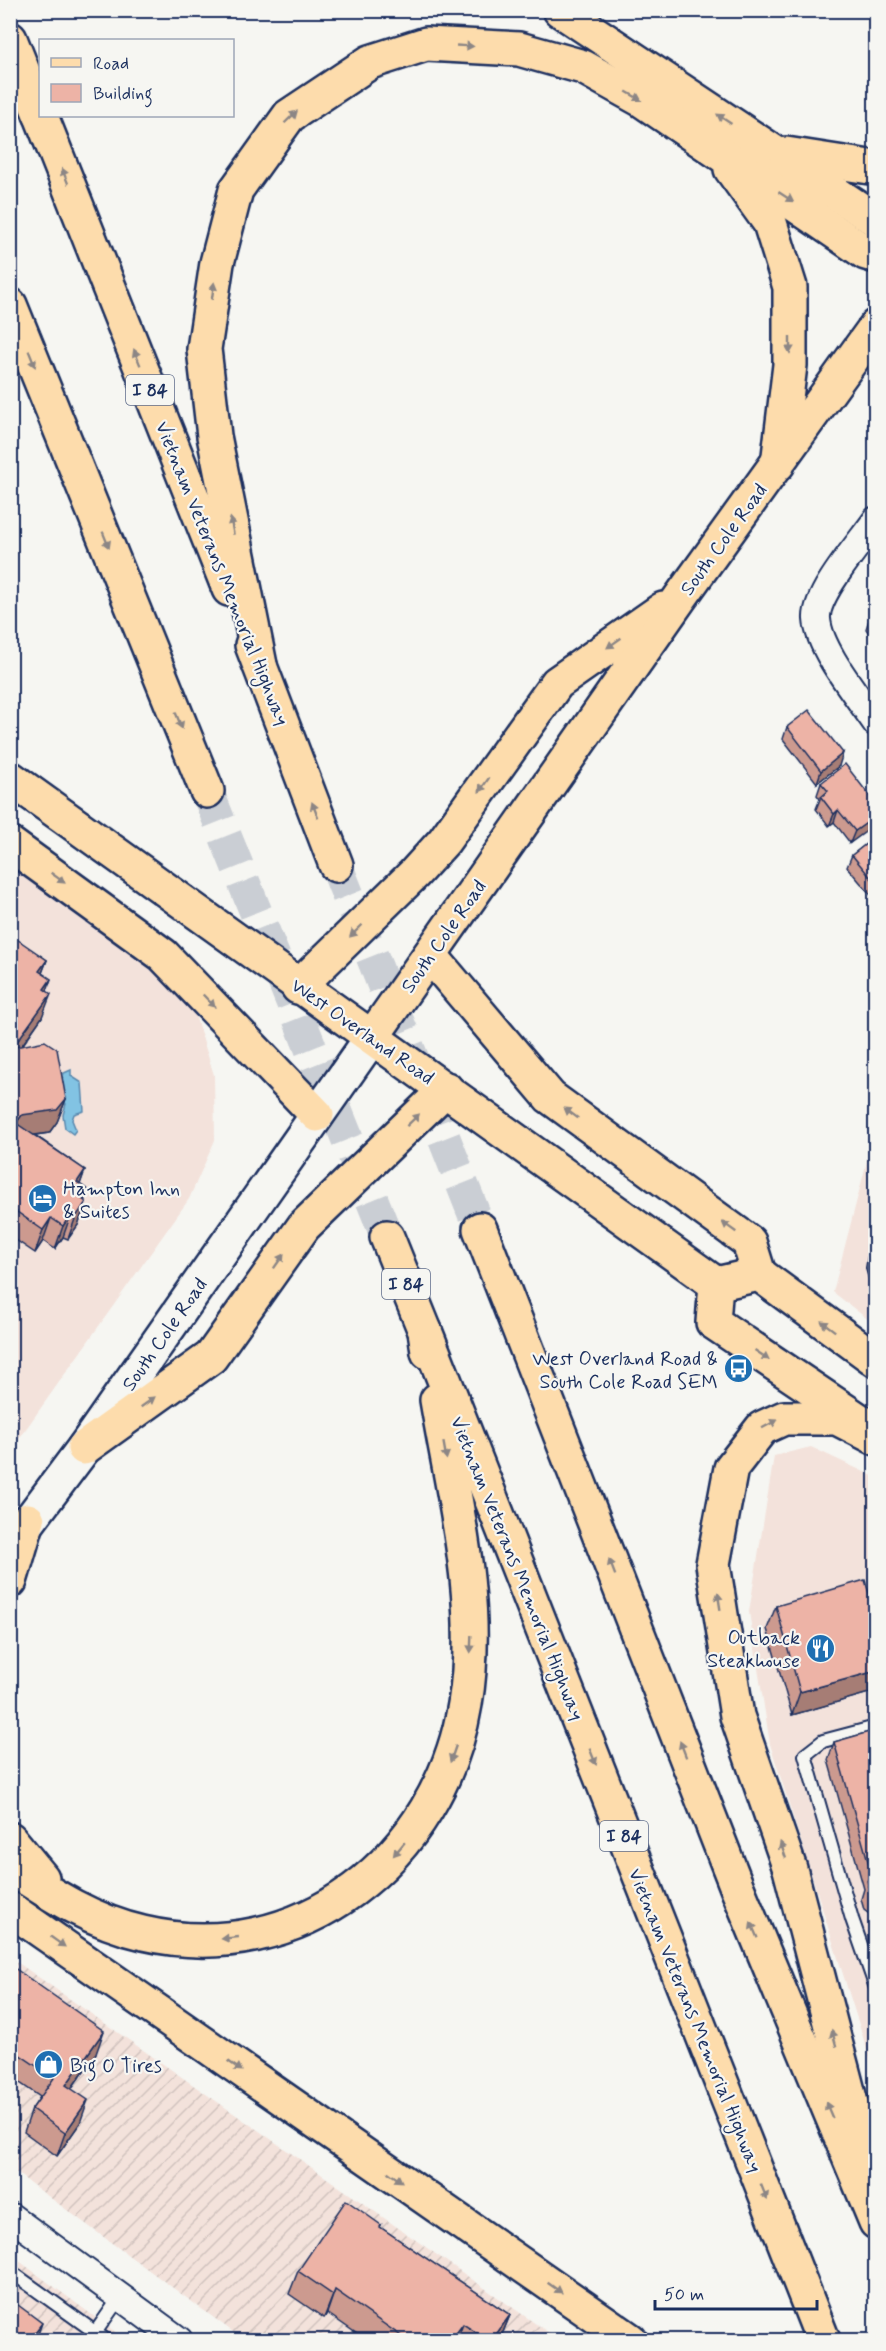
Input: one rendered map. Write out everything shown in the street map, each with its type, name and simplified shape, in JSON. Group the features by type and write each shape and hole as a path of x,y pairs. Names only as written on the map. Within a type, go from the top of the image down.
{"main road":[{"path":"560,10 876,220"},
{"name":"Vietnam Veterans Memorial Highway","path":"10,39 39,110"},
{"path":"260,665 214,436 204,349 217,263 236,190 289,116 370,62 426,44 519,49 583,67 642,100 866,253 876,256"},
{"name":"Vietnam Veterans Memorial Highway","path":"42,117 260,665 336,865"},
{"path":"772,151 876,168"},
{"path":"720,153 770,223 790,287 790,365 778,464"},
{"path":"10,305 207,790"},
{"name":"South Cole Road","path":"16,1533 84,1448 680,598 876,326"},
{"path":"298,987 414,874 444,841 557,683 680,598"},
{"name":"West Overland Road","path":"10,778 298,987 446,1089 716,1284"},
{"path":"10,844 163,955 317,1115"},
{"path":"430,955 550,1097 748,1242 759,1274 876,1360"},
{"path":"84,1448 211,1357 301,1230 446,1089"},
{"path":"480,1229 738,1890 876,2222"},
{"name":"I 84","path":"387,1238 425,1331"},
{"path":"759,1274 716,1284 713,1322 876,1432"},
{"path":"10,1867 58,1898 112,1924 163,1937 226,1939 262,1932 319,1911 360,1886 394,1854 423,1817 441,1785 458,1738 469,1677 471,1624 466,1571 425,1331"},
{"name":"Vietnam Veterans Memorial Highway","path":"425,1331 823,2340"},
{"path":"876,1438 837,1419 784,1418 762,1428 732,1468 712,1564 737,1716 790,1869 876,2197"},
{"path":"10,1581 16,1533"},
{"path":"10,1839 58,1898"},
{"path":"10,1909 630,2340"}],"street":[{"path":"876,520 824,594 817,617 824,643 876,723"},
{"path":"12,2221 179,2340"}],"lane":[{"path":"876,1250 873,1269 876,1278"},
{"path":"876,1727 823,1741 805,1755 852,1919 876,1988"},
{"path":"10,2271 93,2336 106,2340"},
{"path":"93,2336 120,2297"}],"shaded area":[{"path":"11,858 154,962 195,1015 214,1075 215,1140 189,1199 11,1450"},
{"path":"875,1130 875,1325 833,1292"},
{"path":"811,1447 875,1477 875,2075 770,1744 749,1612 774,1456"},
{"path":"11,1958 559,2340 244,2340 11,2169"},
{"path":"11,2255 126,2340 11,2340"}],"water":[{"path":"71,1070 71,1076 82,1083 84,1111 74,1114 72,1120 76,1130 73,1134 65,1128 63,1115 66,1104 60,1101 59,1089 64,1073"}],"building":[{"path":"876,613 876,625 870,617"},
{"path":"809,710 843,753 821,771 787,727"},
{"path":"845,764 876,804 876,816 855,831 838,810 834,814 821,797 828,791 821,783"},
{"path":"876,836 876,884 852,855"},
{"path":"11,935 47,960 39,971 51,979 44,989 51,994 16,1043 10,1039"},
{"path":"45,1041 57,1049 66,1099 57,1110 22,1115 16,1123 85,1170 77,1182 88,1190 82,1199 86,1202 76,1217 71,1214 63,1226 51,1218 43,1230 10,1207 10,1048"},
{"name":"Outback Steakhouse","path":"865,1580 876,1617 876,1671 800,1692 776,1606"},
{"path":"876,1730 876,1897 870,1893 867,1881 872,1875 834,1742"},
{"name":"Big O Tires","path":"10,1965 104,2031 66,2085 88,2100 65,2133 32,2109 54,2078 10,2048"},
{"path":"346,2200 381,2225 380,2227 510,2315 492,2340 488,2340 463,2324 451,2340 407,2340 335,2290 333,2295 298,2271"},
{"path":"10,2299 42,2323 29,2340 10,2340"}],"tunnel":[{"path":"207,791 387,1237"},
{"path":"336,865 480,1229"}],"place":[{"name":"Hampton Inn & Suites","path":"42,1199"},
{"name":"West Overland Road & South Cole Road SEM","path":"739,1369"},
{"name":"Outback Steakhouse","path":"821,1649"},
{"name":"Big O Tires","path":"49,2065"}]}
